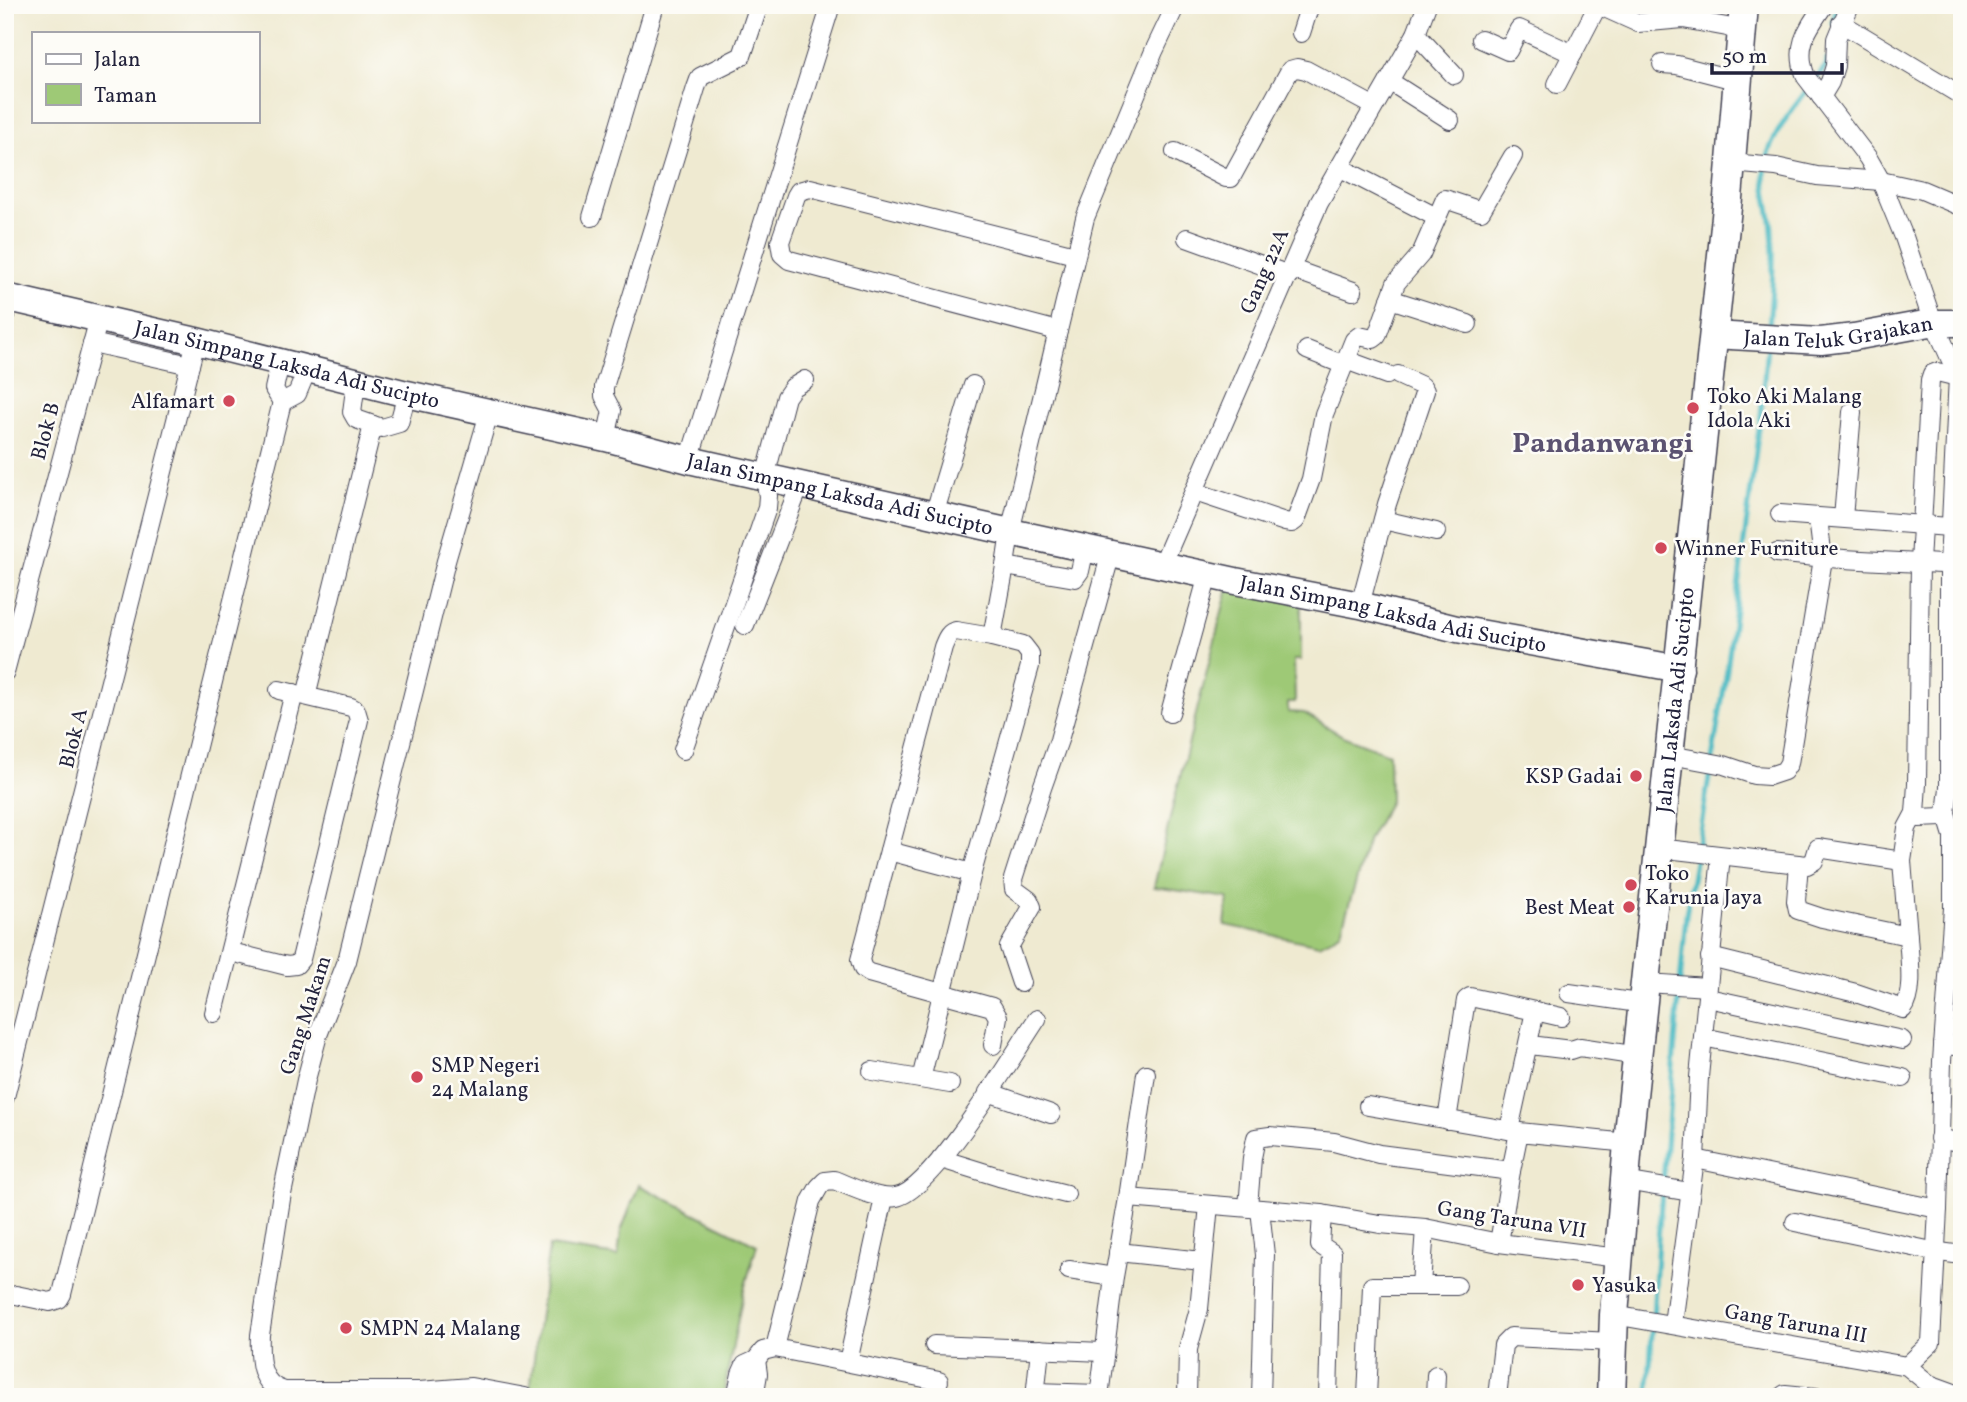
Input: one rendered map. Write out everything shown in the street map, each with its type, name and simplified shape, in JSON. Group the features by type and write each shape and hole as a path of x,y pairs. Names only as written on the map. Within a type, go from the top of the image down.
{"main road":[{"name":"Jalan Laksda Adi Sucipto","path":"1613,1396 1613,1329 1618,1258 1638,1056 1652,991 1658,848 1680,670 1713,335 1743,165 1739,81 1744,5"}],"street":[{"path":"592,217 655,5"},
{"path":"606,438 612,411 604,396 604,387 695,88 700,77 742,56 759,5"},
{"path":"690,460 831,5"},
{"path":"1301,33 1310,5"},
{"path":"1558,84 1598,5 1638,23 1683,19 1727,27 1743,33"},
{"path":"1824,5 1808,29 1800,52 1806,77 1868,158 1881,181 1934,322 1960,377 1955,565 1956,790 1942,817 1919,818 1914,813"},
{"path":"1821,96 1830,82 1835,66 1836,39 1850,5"},
{"path":"992,637 1010,532 1075,255 1093,197 1170,7"},
{"name":"Gang 22A","path":"1162,565 1319,203 1416,34 1424,8"},
{"path":"1841,23 1886,48 1938,84 1962,96"},
{"path":"1481,39 1507,51 1519,29 1573,54"},
{"path":"1416,34 1454,75"},
{"path":"1662,64 1677,65 1739,81"},
{"path":"1175,152 1226,178 1231,178 1293,68 1306,70 1373,106"},
{"path":"1389,81 1450,120"},
{"path":"1195,492 1285,522 1294,522 1310,484 1324,414 1357,336 1373,339 1377,336 1396,283 1421,254 1445,199 1481,211 1513,156"},
{"path":"1743,165 1776,167 1817,176 1881,181 1922,190 1962,207"},
{"path":"1339,167 1436,218"},
{"path":"1058,331 789,260 782,254 780,242 796,196 800,191 810,188 1075,255"},
{"path":"1187,237 1353,291"},
{"path":"1390,299 1468,324"},
{"name":"Jalan Simpang Laksda Adi Sucipto","path":"7,303 95,330 193,353 280,363 1010,532 1360,605 1457,629 1680,670"},
{"name":"Jalan Teluk Grajakan","path":"1713,335 1821,341 1934,322 1957,323 1962,320"},
{"name":"Blok B","path":"5,672 95,330"},
{"path":"1307,350 1393,375 1422,386 1425,391 1383,520 1360,605"},
{"name":"Blok A","path":"5,1097 193,353"},
{"path":"16,1295 51,1302 59,1299 62,1294 282,402 274,389 280,363"},
{"path":"282,402 298,394 307,370"},
{"path":"1710,957 1833,987 1903,1009 1908,1003 1908,936 1902,861 1907,828 1914,813 1917,784 1920,563 1930,380 1932,374 1937,372 1960,377"},
{"path":"683,750 767,508 765,477 786,397 793,387 805,380"},
{"path":"356,382 352,412 356,419 382,428 399,423 407,394"},
{"path":"934,515 973,385"},
{"path":"1843,518 1852,412"},
{"name":"Gang Makam","path":"489,413 446,561 347,961 318,1035 306,1080 281,1199 260,1335 262,1368 271,1392 419,1391 471,1387 526,1397"},
{"path":"214,1013 293,693 373,425"},
{"path":"745,625 800,485"},
{"path":"1780,514 1956,527"},
{"path":"1670,755 1724,765 1754,775 1769,776 1784,771 1789,764 1824,559 1818,518"},
{"path":"1383,520 1436,532"},
{"path":"1005,566 1075,578 1080,571 1085,548"},
{"path":"1021,983 1009,947 1032,907 1029,900 1014,889 1013,879 1059,740 1111,553"},
{"path":"1777,553 1824,559 1955,565"},
{"path":"1170,713 1208,575"},
{"path":"920,1079 944,993 972,873 1030,661 1028,650 1023,645 956,631 947,637 943,647 860,965 879,976 944,993 986,1004 994,1009 998,1017 993,1045"},
{"path":"231,952 287,966 296,965 301,959 359,720 354,708 293,693"},
{"path":"1907,1366 1931,1343 1943,1044 1954,1014 1957,908 1953,836 1946,813"},
{"path":"1658,848 1811,864 1818,848 1902,861"},
{"path":"889,851 972,873"},
{"path":"1658,1322 1690,1192 1695,1159 1703,1037 1703,991 1710,957 1716,855"},
{"path":"1799,864 1796,901 1798,910 1822,918 1908,936"},
{"path":"1569,993 1703,991 1902,1040"},
{"path":"1447,1120 1468,998 1561,1017"},
{"path":"1499,1243 1511,1171 1521,1073 1530,1045 1535,1011"},
{"path":"775,1348 811,1201 819,1187 829,1180 884,1198 897,1197 912,1191 941,1159 1037,1019"},
{"path":"1703,1037 1903,1078"},
{"path":"1943,1044 1962,1047"},
{"path":"1530,1045 1571,1050 1580,1047 1638,1056"},
{"path":"872,1071 950,1084"},
{"path":"1040,1349 1035,1394 1099,1395 1103,1352 1146,1074"},
{"path":"988,1093 1051,1114"},
{"path":"1368,1106 1514,1131 1628,1143"},
{"path":"1261,1397 1265,1255 1254,1208 1252,1152 1256,1138 1262,1136 1334,1142 1379,1154 1511,1171"},
{"path":"1939,1138 1962,1143"},
{"path":"941,1159 1066,1194"},
{"path":"1695,1159 1938,1209"},
{"path":"1625,1181 1690,1192"},
{"path":"848,1362 884,1198"},
{"name":"Gang Taruna VII","path":"1128,1198 1322,1214 1425,1228 1499,1243 1618,1258"},
{"path":"1187,1397 1188,1349 1199,1309 1209,1205"},
{"path":"1322,1214 1320,1245 1331,1251 1332,1272 1328,1397"},
{"path":"1794,1222 1962,1255"},
{"path":"1421,1285 1425,1228"},
{"path":"1118,1252 1202,1261"},
{"path":"1069,1270 1114,1277"},
{"path":"1367,1397 1371,1288 1374,1285 1457,1286"},
{"name":"Gang Taruna III","path":"1497,1397 1503,1345 1508,1338 1613,1329 1658,1322 1907,1366 1929,1390 1962,1396"},
{"path":"934,1345 1103,1352"},
{"path":"736,1397 743,1368 756,1360 763,1351 775,1348 939,1381"},
{"path":"754,1397 758,1374 756,1360"},
{"path":"1435,1397 1436,1375"},
{"path":"1780,1397 1785,1394 1816,1397"}],"green space":[{"path":"1228,588 1301,603 1301,660 1294,660 1295,702 1288,702 1288,712 1304,713 1343,736 1389,754 1390,801 1369,839 1341,931 1319,945 1225,925 1228,898 1154,887"},
{"path":"639,1185 757,1245 743,1293 723,1397 571,1397 530,1389 549,1246 618,1256 621,1231"}],"waterway":[{"path":"1833,23 1837,5"},
{"path":"1769,329 1773,255 1765,178 1766,161 1783,123 1827,64 1827,60"},
{"path":"1648,1397 1658,1239 1686,915 1727,670 1761,413 1767,346"}],"place":[{"name":"Alfamart","path":"229,401"},
{"name":"Toko Aki Malang Idola Aki","path":"1693,408"},
{"name":"Winner Furniture","path":"1661,548"},
{"name":"KSP Gadai","path":"1636,776"},
{"name":"Toko Karunia Jaya","path":"1631,885"},
{"name":"Best Meat","path":"1629,907"},
{"name":"SMP Negeri 24 Malang","path":"417,1077"},
{"name":"Yasuka","path":"1578,1285"},
{"name":"SMPN 24 Malang","path":"346,1328"}],"district":[{"name":"Pandanwangi","path":"1603,442"}]}
